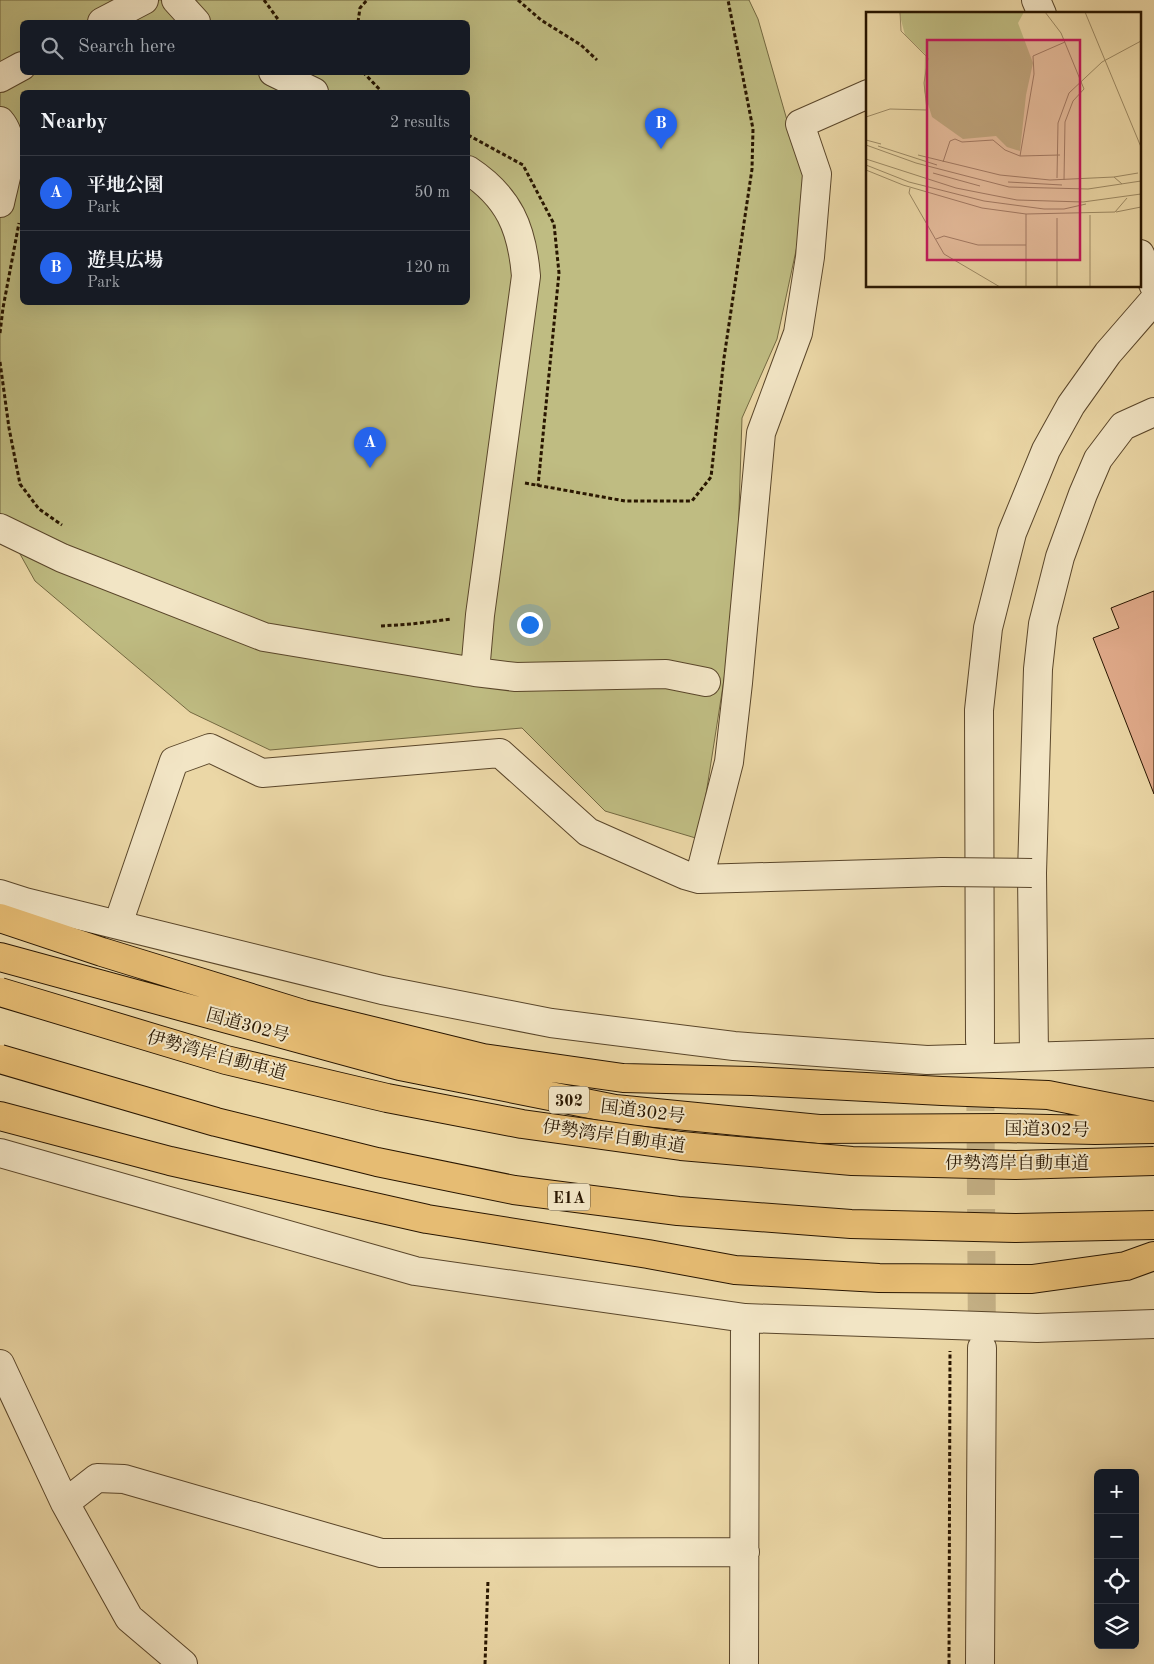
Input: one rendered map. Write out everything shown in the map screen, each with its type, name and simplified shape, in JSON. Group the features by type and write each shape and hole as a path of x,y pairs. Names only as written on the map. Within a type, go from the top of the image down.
{"highway":[{"path":"0,918 102,952 303,1014 483,1058 623,1078 752,1081 1048,1095 1154,1116"},
{"name":"国道302号","path":"0,957 400,1066 615,1109 819,1129 1154,1129"},
{"name":"伊勢湾岸自動車道","path":"0,992 226,1060 387,1098 522,1124 681,1146 852,1161 1014,1165 1154,1161"},
{"name":"E1A","path":"0,1059 216,1122 377,1162 514,1190 678,1211 851,1224 1015,1228 1154,1225"},
{"path":"0,1067 207,1126 391,1171 504,1195 659,1214 811,1226 1000,1235 1123,1230 1154,1232"},
{"path":"0,1116 170,1161 427,1220 648,1254 735,1270 878,1278 1032,1279 1126,1266 1154,1256"}],"street":[{"path":"106,20 144,0"},
{"path":"176,0 194,20"},
{"path":"1036,0 1041,12"},
{"path":"0,78 20,67"},
{"path":"279,75 310,90"},
{"path":"698,878 729,762 761,432 798,332 810,258 817,174 800,124 866,95"},
{"path":"0,121 9,138 10,209"},
{"path":"470,171 484,180 515,222 524,250 526,276 480,614 475,672"},
{"path":"1142,259 1154,286"},
{"path":"980,1041 979,710 988,628 1012,532 1046,450 1071,405 1108,353 1154,300"},
{"path":"1034,1056 1032,873 1038,669 1043,624 1060,557 1098,459 1123,426 1154,412"},
{"path":"0,528 62,558 264,637 516,677 666,674 706,682"},
{"path":"118,924 174,762 210,748 262,772 500,753 588,832 684,875 698,878 942,872 1032,873"},
{"path":"0,894 25,902 382,990 551,1023 734,1046 917,1059 1154,1052"},
{"path":"0,1153 416,1271 745,1318 1037,1328 1154,1324"},
{"path":"744,1664 745,1318"},
{"path":"980,1664 982,1348"},
{"path":"0,1364 65,1503 129,1618 183,1664"},
{"path":"65,1503 97,1478 124,1479 381,1553 745,1552"}],"path":[{"path":"264,0 279,20"},
{"path":"358,20 360,8 367,0"},
{"path":"518,0 541,20 581,45 597,60"},
{"path":"498,477 625,501 692,501 711,477 724,358 752,170 754,129 728,0"},
{"path":"366,75 380,90"},
{"path":"0,333 10,209"},
{"path":"0,362 8,428 20,484 39,508 64,526"},
{"path":"376,626 412,624 480,614"},
{"path":"949,1664 950,1325"},
{"path":"484,1552 489,1586 486,1664"}],"shaded area":[{"path":"0,0 749,0 758,19 803,176 797,246 777,339 742,418 736,603 699,839 605,811 522,728 270,750 190,712 35,581 0,518"}],"building":[{"path":"1154,591 1154,794 1093,638 1119,628 1111,608"}],"tunnel":[{"path":"980,1041 982,1348"}],"place":[{"name":"遊具広場","path":"661,149"},
{"name":"平地公園","path":"370,468"}]}
